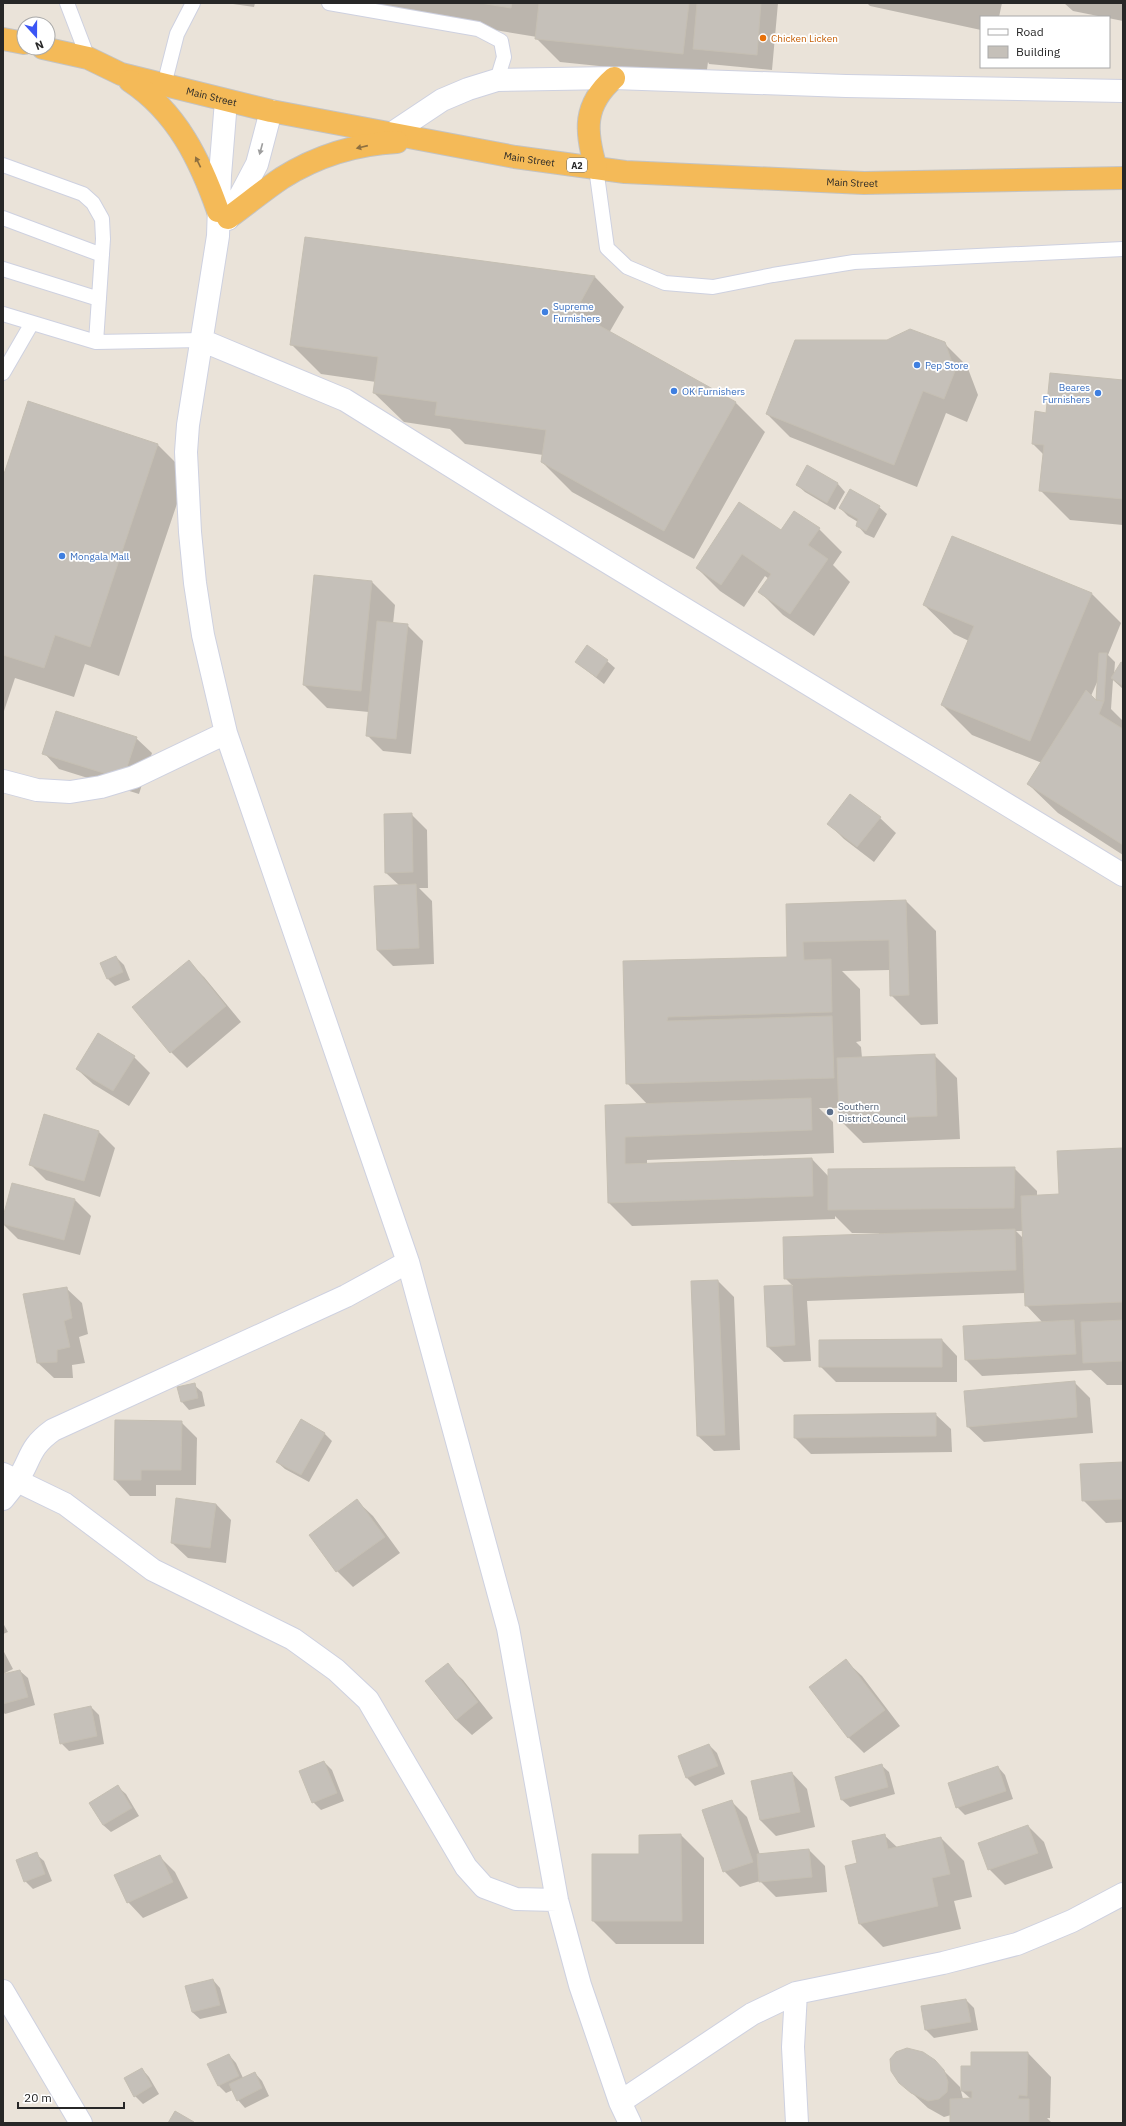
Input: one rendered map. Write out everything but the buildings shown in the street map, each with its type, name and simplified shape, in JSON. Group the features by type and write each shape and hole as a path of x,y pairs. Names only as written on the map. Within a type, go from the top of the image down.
{"highway":[{"path":"3,38 16,42"},
{"name":"Main Street","path":"56,51 88,58 121,74 271,111 515,157 625,172 715,178 864,183 1123,178"},
{"path":"121,74 148,92 165,108 194,154 221,222 281,179 323,157 376,143 428,141"},
{"path":"596,168 588,135 588,122 592,108 601,89 614,78"}],"street":[{"path":"391,134 442,100 468,89 498,80 614,78 846,86 1123,91"},
{"path":"226,101 221,222 188,425 186,452 190,532 203,636 226,733 408,1262 508,1628 556,1900 580,1984 620,2102 630,2123"},
{"path":"221,222 257,164 271,111"},
{"path":"201,340 345,400 515,506 1123,875"},
{"path":"3,781 37,790 70,792 101,787 134,777 226,733"},
{"path":"3,1499 10,1478 32,1449 41,1439 53,1430 346,1296 408,1262"},
{"path":"10,1478 65,1504 153,1570 293,1639 336,1670 368,1700 466,1867 484,1887 516,1899 556,1900"},
{"path":"620,2102 752,2014 796,1993 943,1963 1017,1944 1072,1921 1123,1894"},
{"path":"3,1991 81,2123"},
{"path":"796,1993 793,2047 797,2123"}],"lane":[{"path":"67,3 88,58"},
{"path":"164,85 177,34 193,3"},
{"path":"329,3 478,29 501,41 504,57 498,80"},
{"path":"3,165 83,194 93,203 102,219 102,255 96,342"},
{"path":"596,168 607,248 627,267 665,283 713,287 772,275 854,262 1123,249"},
{"path":"3,218 102,255"},
{"path":"3,269 99,299"},
{"path":"3,314 96,342 201,340"},
{"path":"3,373 6,357 32,323"}],"place":[{"name":"Chicken Licken","path":"763,38"},
{"name":"Supreme Furnishers","path":"545,312"},
{"name":"Pep Store","path":"917,365"},
{"name":"OK Furnishers","path":"674,391"},
{"name":"Beares Furnishers","path":"1098,393"},
{"name":"Mongala Mall","path":"62,556"},
{"name":"Southern District Council","path":"830,1112"}]}
